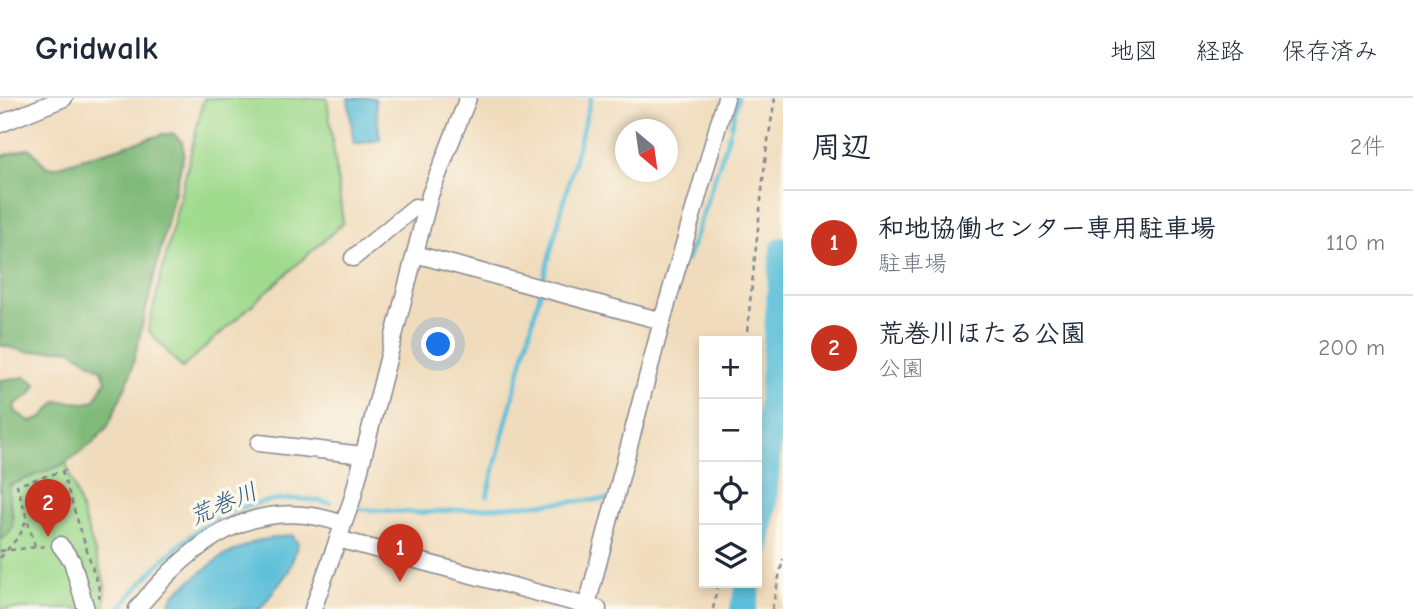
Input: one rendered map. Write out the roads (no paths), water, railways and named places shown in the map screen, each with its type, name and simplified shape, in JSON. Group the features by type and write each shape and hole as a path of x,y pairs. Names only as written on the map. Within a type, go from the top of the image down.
{"street":[{"path":"0,124 64,98"},
{"path":"313,609 341,532 363,455 426,210 468,98"},
{"path":"137,609 177,564 201,544 229,529 272,515 295,513 318,515 341,532 590,608 662,321 726,98"},
{"path":"353,258 415,207 426,210"},
{"path":"415,254 662,321"},
{"path":"259,443 363,455"},
{"path":"60,545 72,561 86,609"}],"water":[{"path":"348,98 375,98 380,140 354,144"},
{"path":"292,535 298,543 289,571 260,609 167,609 174,594 221,557 256,541"}],"waterway":[{"path":"542,284 591,98"},
{"path":"731,127 738,98"},
{"path":"687,261 730,132"},
{"path":"761,525 783,250"},
{"path":"487,496 540,293"},
{"name":"荒巻川","path":"119,609 162,561 185,540 210,523 236,510 264,502 296,499 330,503"},
{"path":"360,509 419,513 608,499"},
{"path":"743,609 748,588"}],"place":[{"name":"荒巻川ほたる公園","path":"48,537"},
{"name":"和地協働センター専用駐車場","path":"400,582"}]}
